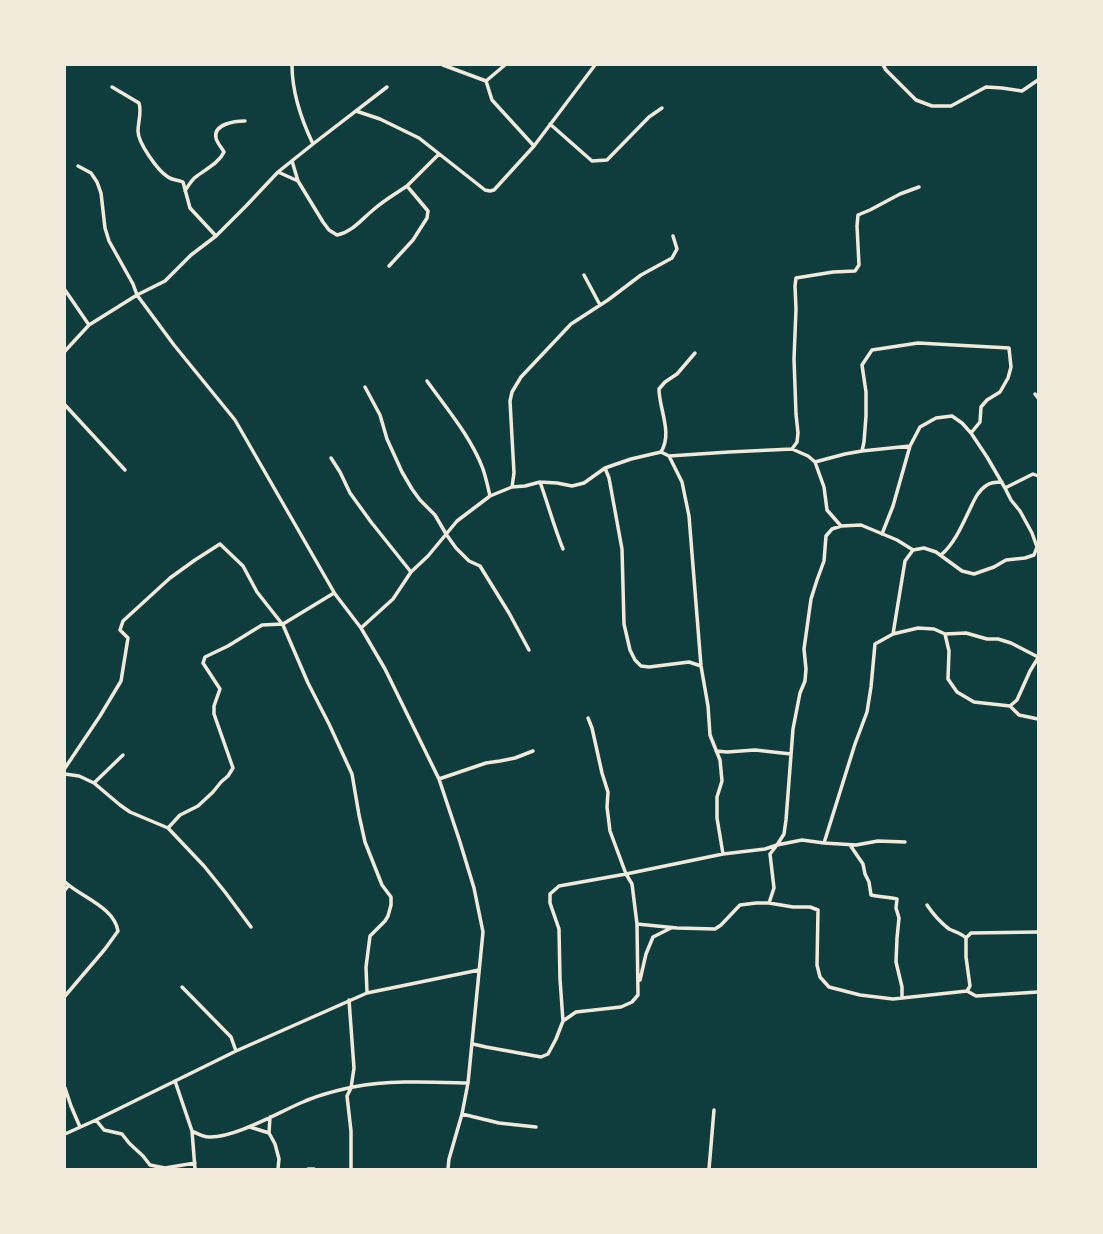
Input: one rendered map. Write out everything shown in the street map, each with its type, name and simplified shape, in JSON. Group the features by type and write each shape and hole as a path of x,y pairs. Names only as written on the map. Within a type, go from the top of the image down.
{"street":[{"path":"292,65 294,88 299,110 313,144"},
{"path":"443,65 486,81"},
{"path":"486,81 505,65"},
{"path":"356,111 380,119 419,138 486,190 490,191 494,190 534,146 595,65"},
{"path":"880,65 916,100 932,106 951,106 986,87 1022,91 1038,80"},
{"path":"883,65 886,70"},
{"path":"486,81 492,100 534,146"},
{"path":"112,87 139,103 141,110 138,132 144,146 155,164 168,178 183,182 190,208 216,236"},
{"path":"65,351 90,326 137,295 164,281 191,255 216,236 278,172 387,88"},
{"path":"550,124 592,161 607,160 649,117 662,108"},
{"path":"185,191 195,176 210,167 223,155 224,152 216,138 217,132 223,125 234,121 245,121"},
{"path":"292,161 298,181 323,222 329,230 337,235 345,233 356,226 374,210 407,186 439,154"},
{"path":"78,166 91,173 97,182 101,193 105,228 109,241 133,284 137,295 235,420 334,592 362,628 385,669 439,779 460,842 483,932 468,1083 448,1169"},
{"path":"278,172 298,181"},
{"path":"389,266 413,240 428,215 428,211 407,186"},
{"path":"792,449 797,442 798,433 795,367 796,278 833,272 855,271 859,265 856,226 858,215 900,194 919,187"},
{"path":"512,487 514,473 510,401 512,392 521,377 571,324 600,305 641,274 672,258 677,249 673,236"},
{"path":"584,275 600,305"},
{"path":"65,290 90,326"},
{"path":"862,451 866,416 866,392 862,365 872,350 918,343 1009,348 1011,367 1008,378 1000,392 987,400 981,407 980,422 971,433"},
{"path":"661,452 665,445 667,434 659,397 659,389 665,382 677,374 695,353"},
{"path":"427,381 474,449 483,470 490,496"},
{"path":"365,388 380,415 387,439 402,472 420,500 435,515 456,548 469,561 480,566 509,613 529,650"},
{"path":"1035,394 1038,398"},
{"path":"65,405 125,470"},
{"path":"882,534 910,446 920,427 936,418 952,416 962,423 971,433 988,457 1006,488 1011,500 1020,511 1032,533 1037,547 1034,555 1025,558 1006,560 994,567 974,574 962,571 936,552 924,548 913,550 905,560 893,634"},
{"path":"815,462 862,451 910,446"},
{"path":"362,628 393,599 411,572 428,556 457,521 490,496 512,487 526,486 540,482 572,486 584,483 605,468 631,459 661,452 669,456 792,449 808,456 815,462 824,487 827,510 841,526"},
{"path":"669,456 682,482 690,516 701,666 708,706 710,735 720,760 722,781 717,797 717,818 723,854"},
{"path":"331,458 340,472 350,493 411,572"},
{"path":"605,468 609,478 622,549 624,624 630,650 635,660 641,666 649,667 689,662 701,666"},
{"path":"1006,488 1038,472"},
{"path":"1033,474 1038,476"},
{"path":"540,482 563,549"},
{"path":"941,555 952,542 980,490 987,484 1002,482"},
{"path":"769,902 774,888 770,854 784,834 793,729 800,693 805,681 806,669 804,649 811,599 824,561 826,536 832,529 841,526 861,525 897,540 913,550"},
{"path":"65,768 100,716 121,681 128,638 120,630 123,621 170,578 194,560 220,544 243,566 257,592 282,624 308,683 352,774 365,842 382,885 391,897 391,906 388,916 370,936 366,967 367,993"},
{"path":"168,828 180,815 198,806 228,776 233,768 214,714 214,706 220,689 203,663 205,657 228,646 262,625 282,624 334,592"},
{"path":"824,843 855,744 867,712 875,644 893,634 918,628 934,629 945,634 966,633 987,639 998,639 1011,643 1038,657 1016,700 1010,706"},
{"path":"945,634 949,651 948,679 957,692 974,702 1010,706 1019,715 1038,720"},
{"path":"562,1021 576,1012 621,1007 632,1002 638,995 637,924 632,884 626,874 610,831 607,807 608,792 602,773 592,728 588,718"},
{"path":"716,751 727,752 755,750 791,754"},
{"path":"439,779 486,763 507,759 533,751"},
{"path":"94,783 122,755"},
{"path":"65,774 79,776 94,783 130,812 168,828 204,866 251,927"},
{"path":"473,1044 541,1057 548,1054 556,1039 562,1021 559,929 550,903 550,894 559,886 723,854 765,849 802,840 850,845 878,841 905,842"},
{"path":"850,845 863,864 871,894 898,899 896,908 899,918 896,962 902,987 902,998"},
{"path":"65,882 110,913 117,924 118,931 105,949 65,996"},
{"path":"65,890 68,885"},
{"path":"637,924 672,927 715,928 721,926 740,905 756,902 769,902 793,907 810,907 818,910 817,965 820,977 829,987 860,995 893,999 967,991 976,996 1038,992"},
{"path":"927,905 935,916 950,929 962,934 966,938"},
{"path":"639,983 646,954 653,937 672,927"},
{"path":"967,991 970,986 966,957 966,938 971,933 1038,932"},
{"path":"65,1134 236,1051 349,1000 367,993 479,970"},
{"path":"182,987 231,1037 236,1051"},
{"path":"349,1000 354,1068 351,1088 347,1096 351,1131 351,1169"},
{"path":"175,1081 192,1130 195,1169"},
{"path":"192,1130 210,1137 224,1135 250,1127 305,1101 370,1084 420,1082 468,1083"},
{"path":"65,1088 80,1127"},
{"path":"709,1169 714,1110"},
{"path":"462,1114 500,1123 536,1127"},
{"path":"270,1117 269,1133 278,1154 278,1169"},
{"path":"96,1120 104,1130 122,1134 150,1165 165,1168 195,1163"},
{"path":"250,1127 269,1133"},
{"path":"308,1169 314,1169"}]}
